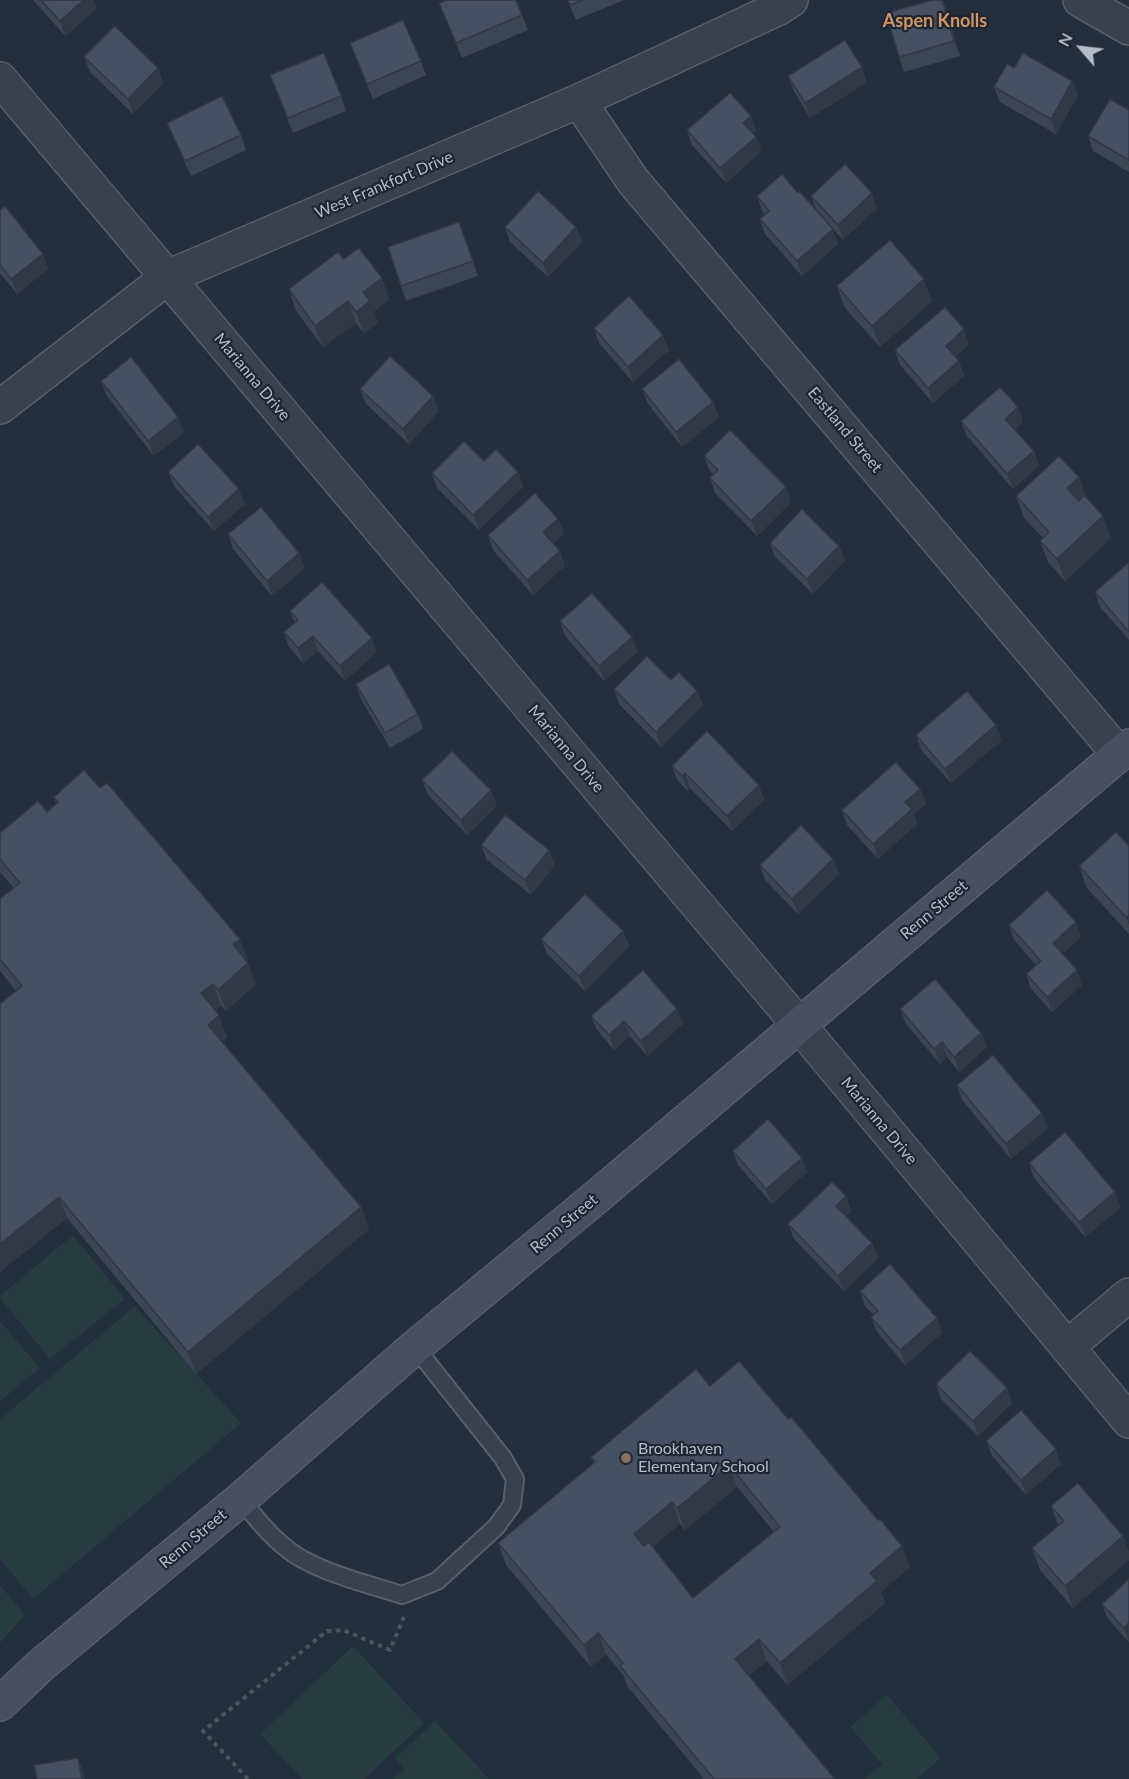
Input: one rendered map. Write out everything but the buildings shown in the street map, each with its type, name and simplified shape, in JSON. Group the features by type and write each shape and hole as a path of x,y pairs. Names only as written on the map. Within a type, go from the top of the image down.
{"street":[{"name":"West Frankfort Drive","path":"0,407 168,277 579,101 779,8 791,0"},
{"path":"1080,0 1129,28"},
{"name":"Marianna Drive","path":"0,79 799,1025 1129,1420"},
{"name":"Eastland Street","path":"579,101 633,181 1124,750"},
{"name":"Renn Street","path":"0,1704 40,1666 241,1499 415,1347 1124,750"},
{"path":"1067,1347 1129,1295"}],"lane":[{"path":"241,1499 273,1537 311,1564 402,1595 437,1581 496,1527 512,1505 515,1479 503,1458 415,1347"}],"path":[{"path":"248,1779 203,1731 327,1631 343,1630 390,1650 404,1616"}],"green space":[{"path":"73,1235 125,1299 50,1359 0,1296"},
{"path":"135,1306 241,1423 33,1599 0,1559 0,1419"},
{"path":"0,1321 40,1368 0,1401"},
{"path":"0,1585 25,1615 0,1643"},
{"path":"353,1646 424,1723 364,1779 302,1779 260,1734"},
{"path":"887,1695 941,1758 917,1779 865,1779 882,1764 850,1727"},
{"path":"435,1721 489,1779 393,1779 405,1769 395,1758"}],"place":[{"name":"Brookhaven Elementary School","path":"626,1458"}],"district":[{"name":"Aspen Knolls","path":"935,21"}]}
